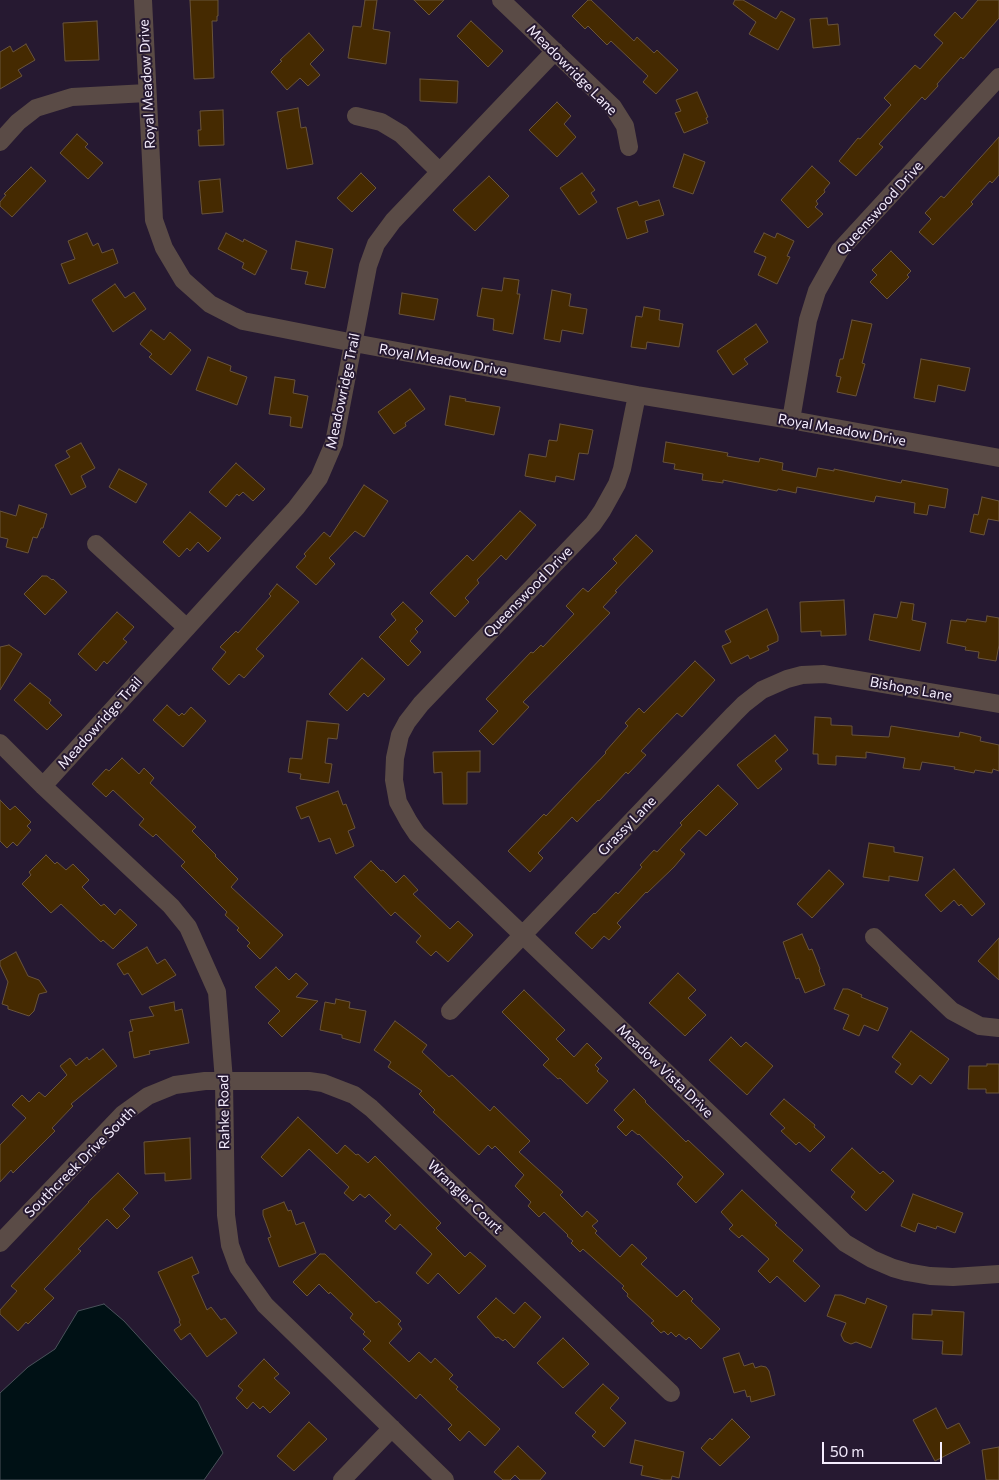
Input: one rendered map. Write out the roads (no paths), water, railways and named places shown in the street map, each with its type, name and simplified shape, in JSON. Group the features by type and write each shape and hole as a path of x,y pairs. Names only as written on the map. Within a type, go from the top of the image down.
{"street":[{"name":"Royal Meadow Drive","path":"143,0 154,220 164,248 183,280 210,304 243,321 354,344 999,458"},
{"name":"Meadowridge Lane","path":"501,0 613,107 625,126 629,147"},
{"name":"Meadowridge Trail","path":"43,786 296,508 319,478 334,444 368,266 376,244 393,221 555,51"},
{"name":"Queenswood Drive","path":"791,420 808,320 817,291 840,250 999,77"},
{"path":"0,142 18,122 36,108 72,97 147,93"},
{"path":"356,116 380,122 400,134 440,172"},
{"name":"Queenswood Drive","path":"394,773 398,743 411,716 593,524 607,505 622,469 637,395"},
{"path":"96,544 187,628"},
{"name":"Bishops Lane","path":"824,674 999,704"},
{"name":"Grassy Lane","path":"450,1011 744,704 762,690 782,680 824,674"},
{"name":"Rahke Road","path":"0,743 170,906 188,927 217,992 224,1080 226,1215 230,1245 238,1267 265,1305 445,1480"},
{"name":"Meadow Vista Drive","path":"394,773 398,802 413,828 845,1243 872,1259 907,1272 930,1276 999,1274"},
{"path":"874,937 952,1011 980,1026 999,1028"},
{"name":"Southcreek Drive South","path":"0,1243 123,1114 148,1096 176,1085 190,1082 224,1080"},
{"name":"Wrangler Court","path":"224,1080 309,1081 324,1083 354,1095 402,1137 671,1392"},
{"path":"342,1480 392,1428"}]}
